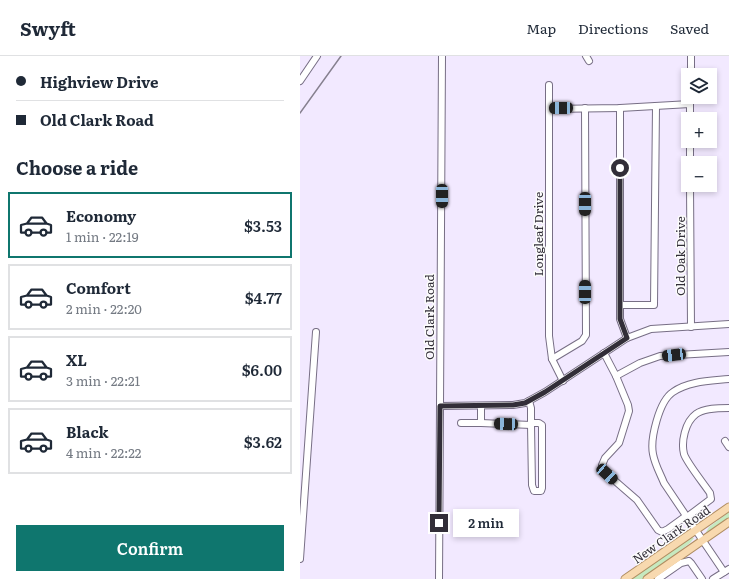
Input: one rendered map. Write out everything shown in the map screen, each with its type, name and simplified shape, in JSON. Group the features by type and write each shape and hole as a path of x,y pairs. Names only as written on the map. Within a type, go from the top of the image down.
{"main road":[{"name":"New Clark Road","path":"625,579 729,506"},
{"name":"New Clark Road","path":"647,579 729,522"}],"street":[{"path":"300,80 318,56"},
{"name":"Old Clark Road","path":"439,579 442,56"},
{"path":"691,56 691,68"},
{"name":"Longleaf Drive","path":"549,85 549,336 552,359 563,381"},
{"path":"549,108 620,108 690,104 690,112"},
{"path":"620,305 654,305 656,106"},
{"path":"552,359 582,341 586,335 585,108"},
{"path":"620,108 620,319 627,338"},
{"name":"Old Oak Drive","path":"690,192 691,327"},
{"path":"440,406 513,405 529,401 563,381 627,338 651,329 729,324"},
{"path":"300,559 316,332"},
{"path":"616,376 640,363 660,356 729,352"},
{"path":"604,353 616,376 629,409 619,442 602,463 604,471 637,500 658,530 662,532 711,499 710,493 684,454 683,439 687,424 696,414 709,410 729,408"},
{"path":"716,578 726,570 703,540 664,483 656,467 652,453 657,421 665,400 672,393 694,383 729,379"},
{"path":"462,423 481,423 531,424 541,424 541,491 534,491 532,485 531,424 531,408 529,401"},
{"path":"481,406 481,423"},
{"path":"725,441 729,446"},
{"path":"658,579 681,563 689,561 702,579"}],"green space":[{"path":"729,512 729,518 724,523 715,529 706,532 709,527"},
{"path":"691,538 694,538 690,543 643,579 629,579"}],"railway":[{"path":"300,113 341,56"}],"route":[{"path":"439,523 440,406 513,405 525,403 545,392 627,338 620,319 620,168"}]}
